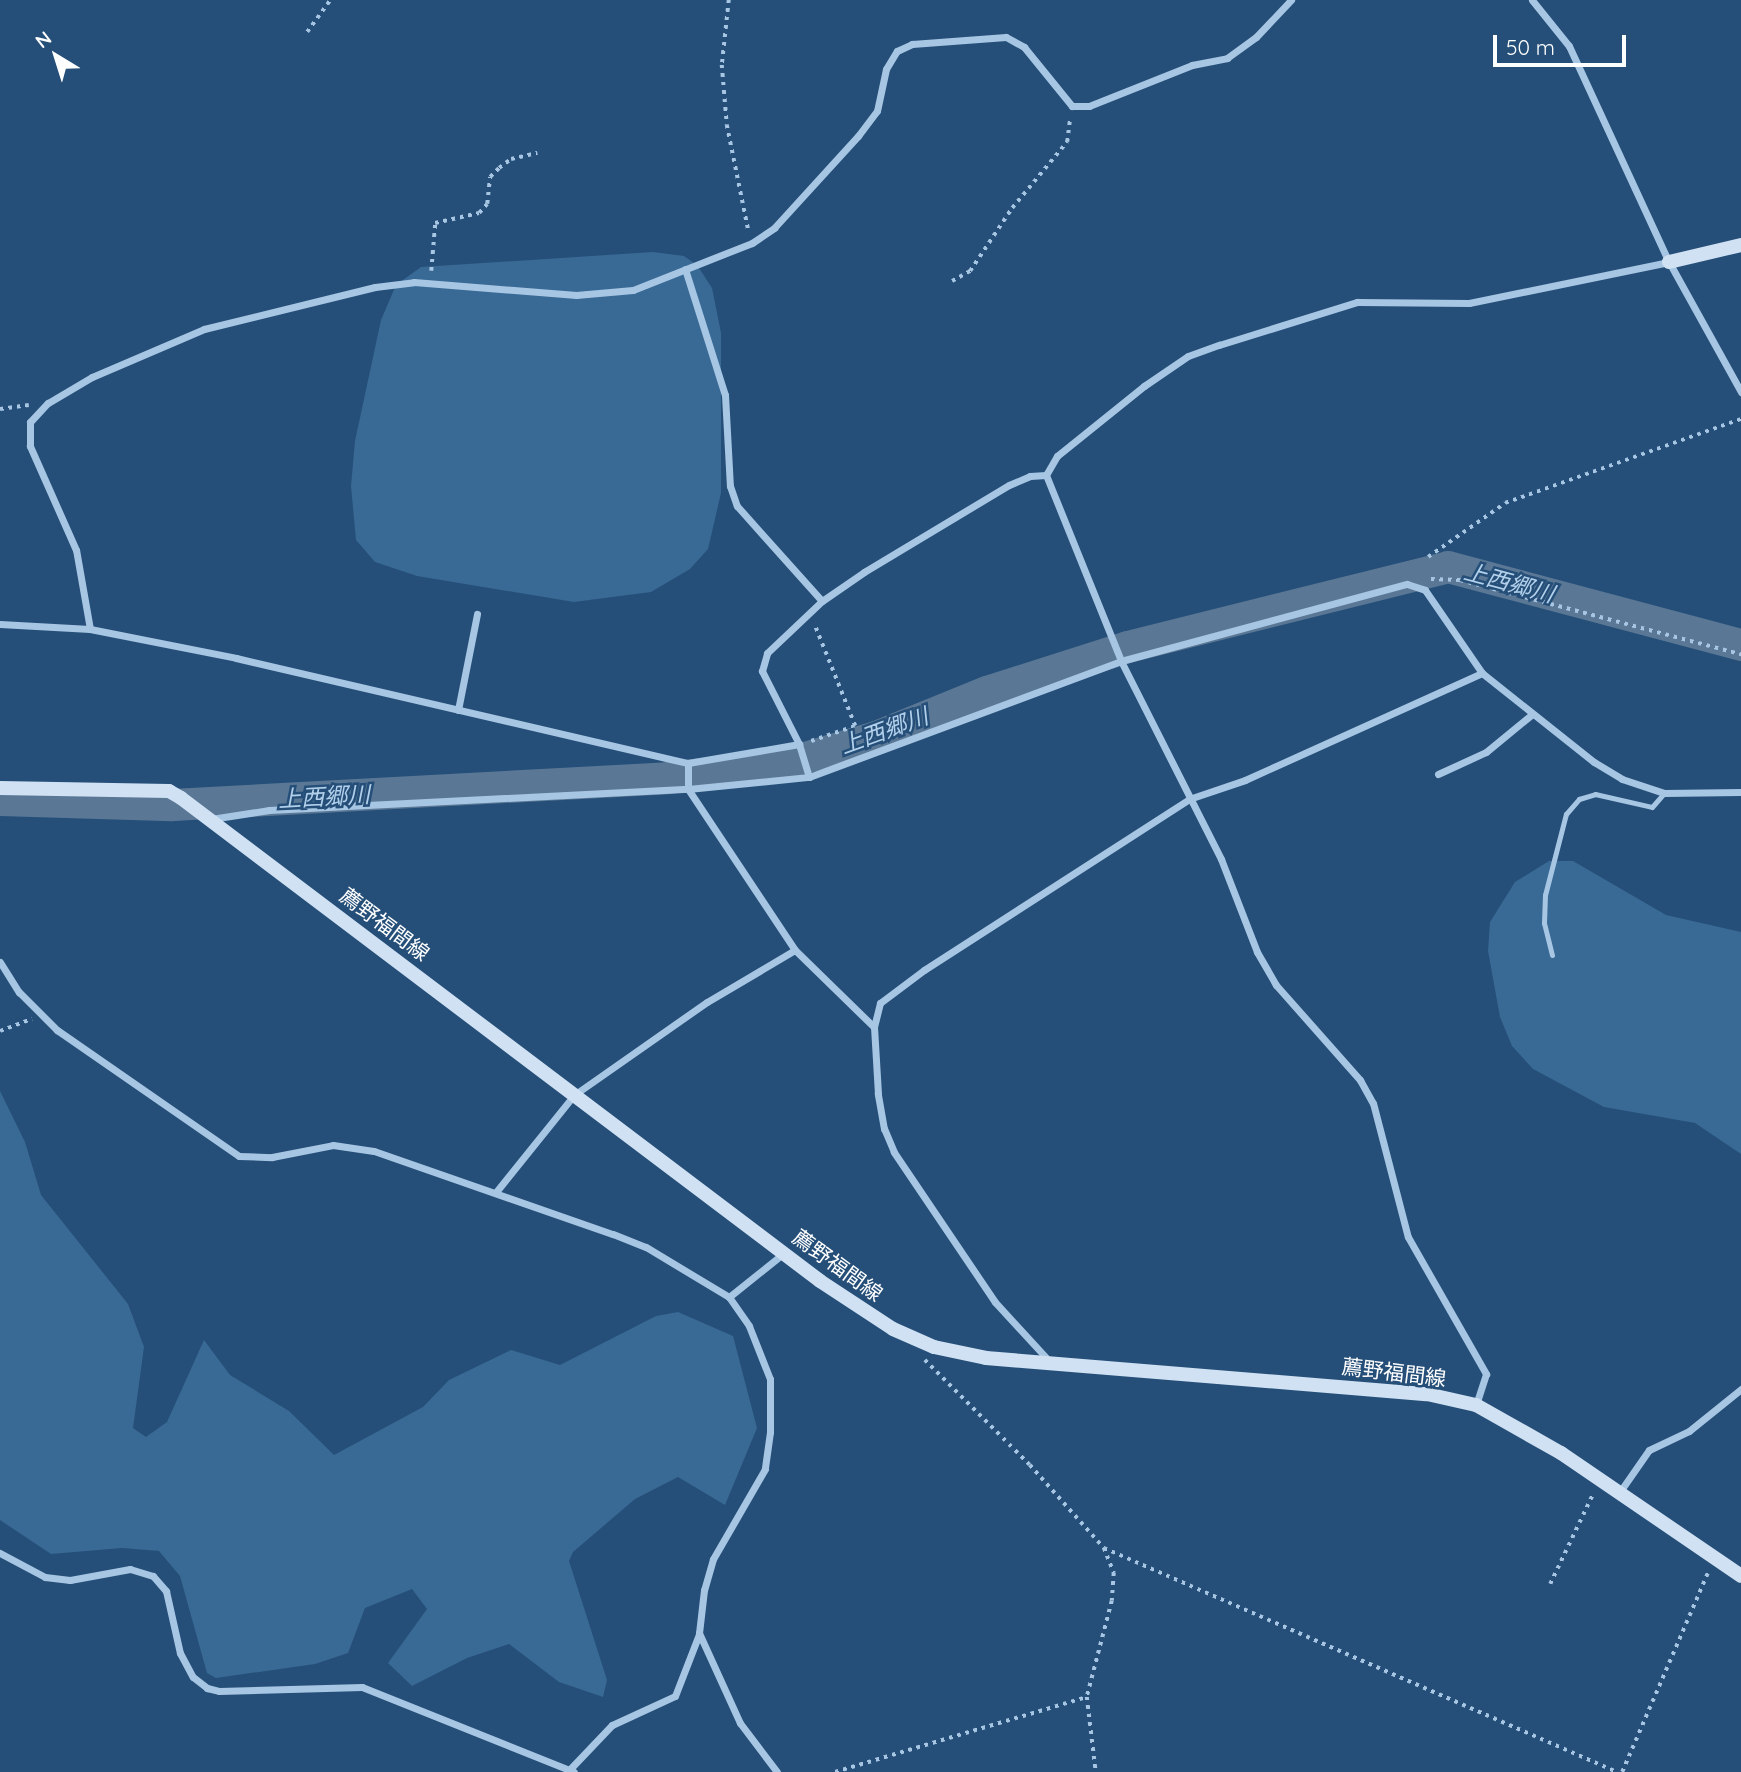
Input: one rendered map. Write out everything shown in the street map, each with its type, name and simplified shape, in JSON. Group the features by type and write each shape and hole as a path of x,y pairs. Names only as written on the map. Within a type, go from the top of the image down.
{"main road":[{"path":"1670,262 1741,245"},
{"name":"薦野福間線","path":"0,788 169,791 181,798 785,1253 893,1329 934,1347 1052,1364 1427,1394 1476,1405 1598,1479 1741,1576"}],"street":[{"path":"90,629 76,550 30,446 30,422 48,403 92,377 204,329 376,287 431,284 576,295 633,290 752,243 774,228 858,136 877,111 886,69 897,51 912,44 1006,37 1024,47 1072,106 1088,106 1192,65 1227,58 1256,37 1291,0"},
{"path":"1532,0 1569,46 1670,262 1741,392"},
{"path":"1046,475 1057,456 1144,386 1188,356 1219,345 1357,302 1469,303 1670,262"},
{"path":"685,269 724,395 730,486 737,506 800,581 822,601"},
{"path":"809,777 800,748 762,671 767,653 822,601 965,509 1030,476 1046,475"},
{"path":"1046,475 1121,661 1189,799 1222,859 1257,952 1276,985 1360,1080 1373,1103 1408,1237 1486,1374 1476,1405"},
{"path":"205,815 809,777 1121,661 1407,584 1426,590 1482,673 1531,715 1622,779 1664,793 1741,792"},
{"path":"458,710 477,614"},
{"path":"0,624 90,629 458,710 688,767 800,748"},
{"path":"1052,1364 995,1302 894,1152 884,1129 874,1027 888,995 1189,799 1245,780 1482,673"},
{"path":"1438,774 1486,752 1531,715"},
{"path":"688,767 688,786 795,950 874,1027"},
{"path":"496,1192 574,1095 707,1002 795,950"},
{"path":"0,962 40,1015 239,1156 272,1157 332,1145 374,1151 646,1247 729,1297 750,1326 770,1379 771,1432 765,1469 731,1521 713,1559 704,1590 699,1633 675,1696 612,1725 573,1770 362,1687 219,1691 207,1688 193,1677 180,1653 166,1591 153,1576 130,1569 70,1580 45,1577 0,1553"},
{"path":"729,1297 785,1253"},
{"path":"1619,1494 1650,1450 1689,1431 1741,1389"},
{"path":"699,1633 740,1723 777,1772"}],"lane":[{"path":"1552,955 1544,923 1545,895 1566,814 1579,799 1595,794 1652,807 1664,793"}],"path":[{"path":"307,32 330,0"},
{"path":"729,0 722,65 727,125 752,243"},
{"path":"953,281 970,271 1012,208 1067,142 1072,106"},
{"path":"431,284 435,223 478,214 487,204 490,177 499,167 511,159 537,153"},
{"path":"0,409 48,403"},
{"path":"1428,557 1485,513 1505,503 1741,419"},
{"path":"1407,584 1443,576 1741,654"},
{"path":"800,748 855,726 809,612"},
{"path":"0,1031 40,1015"},
{"path":"923,1358 1030,1465 1104,1548 1114,1573 1112,1601 1087,1697 1096,1772"},
{"path":"1550,1584 1598,1479"},
{"path":"1104,1548 1619,1772 1714,1558"},
{"path":"835,1772 1087,1697"}],"shaded area":[{"path":"653,252 684,256 697,265 712,288 721,333 721,493 708,549 690,569 651,592 574,602 417,576 375,562 356,540 351,486 355,441 381,320 396,285 421,267"},
{"path":"1549,861 1573,861 1666,915 1741,932 1741,1154 1695,1123 1604,1107 1533,1069 1512,1046 1500,1017 1488,951 1490,922 1515,882"},
{"path":"0,1091 25,1142 41,1195 128,1304 144,1347 133,1428 146,1437 167,1422 204,1340 230,1375 289,1411 334,1455 423,1407 449,1380 511,1350 560,1365 656,1316 678,1312 733,1336 757,1428 725,1505 678,1477 635,1499 573,1552 569,1561 607,1680 603,1697 559,1682 509,1644 467,1658 412,1686 388,1663 427,1609 412,1589 365,1608 348,1653 315,1664 216,1678 207,1673 180,1576 159,1551 122,1548 51,1554 0,1520"}],"waterway":[{"name":"上西郷川","path":"0,800 173,805 668,778 781,765 876,737 987,692 1128,647 1448,567 1741,645"}]}
